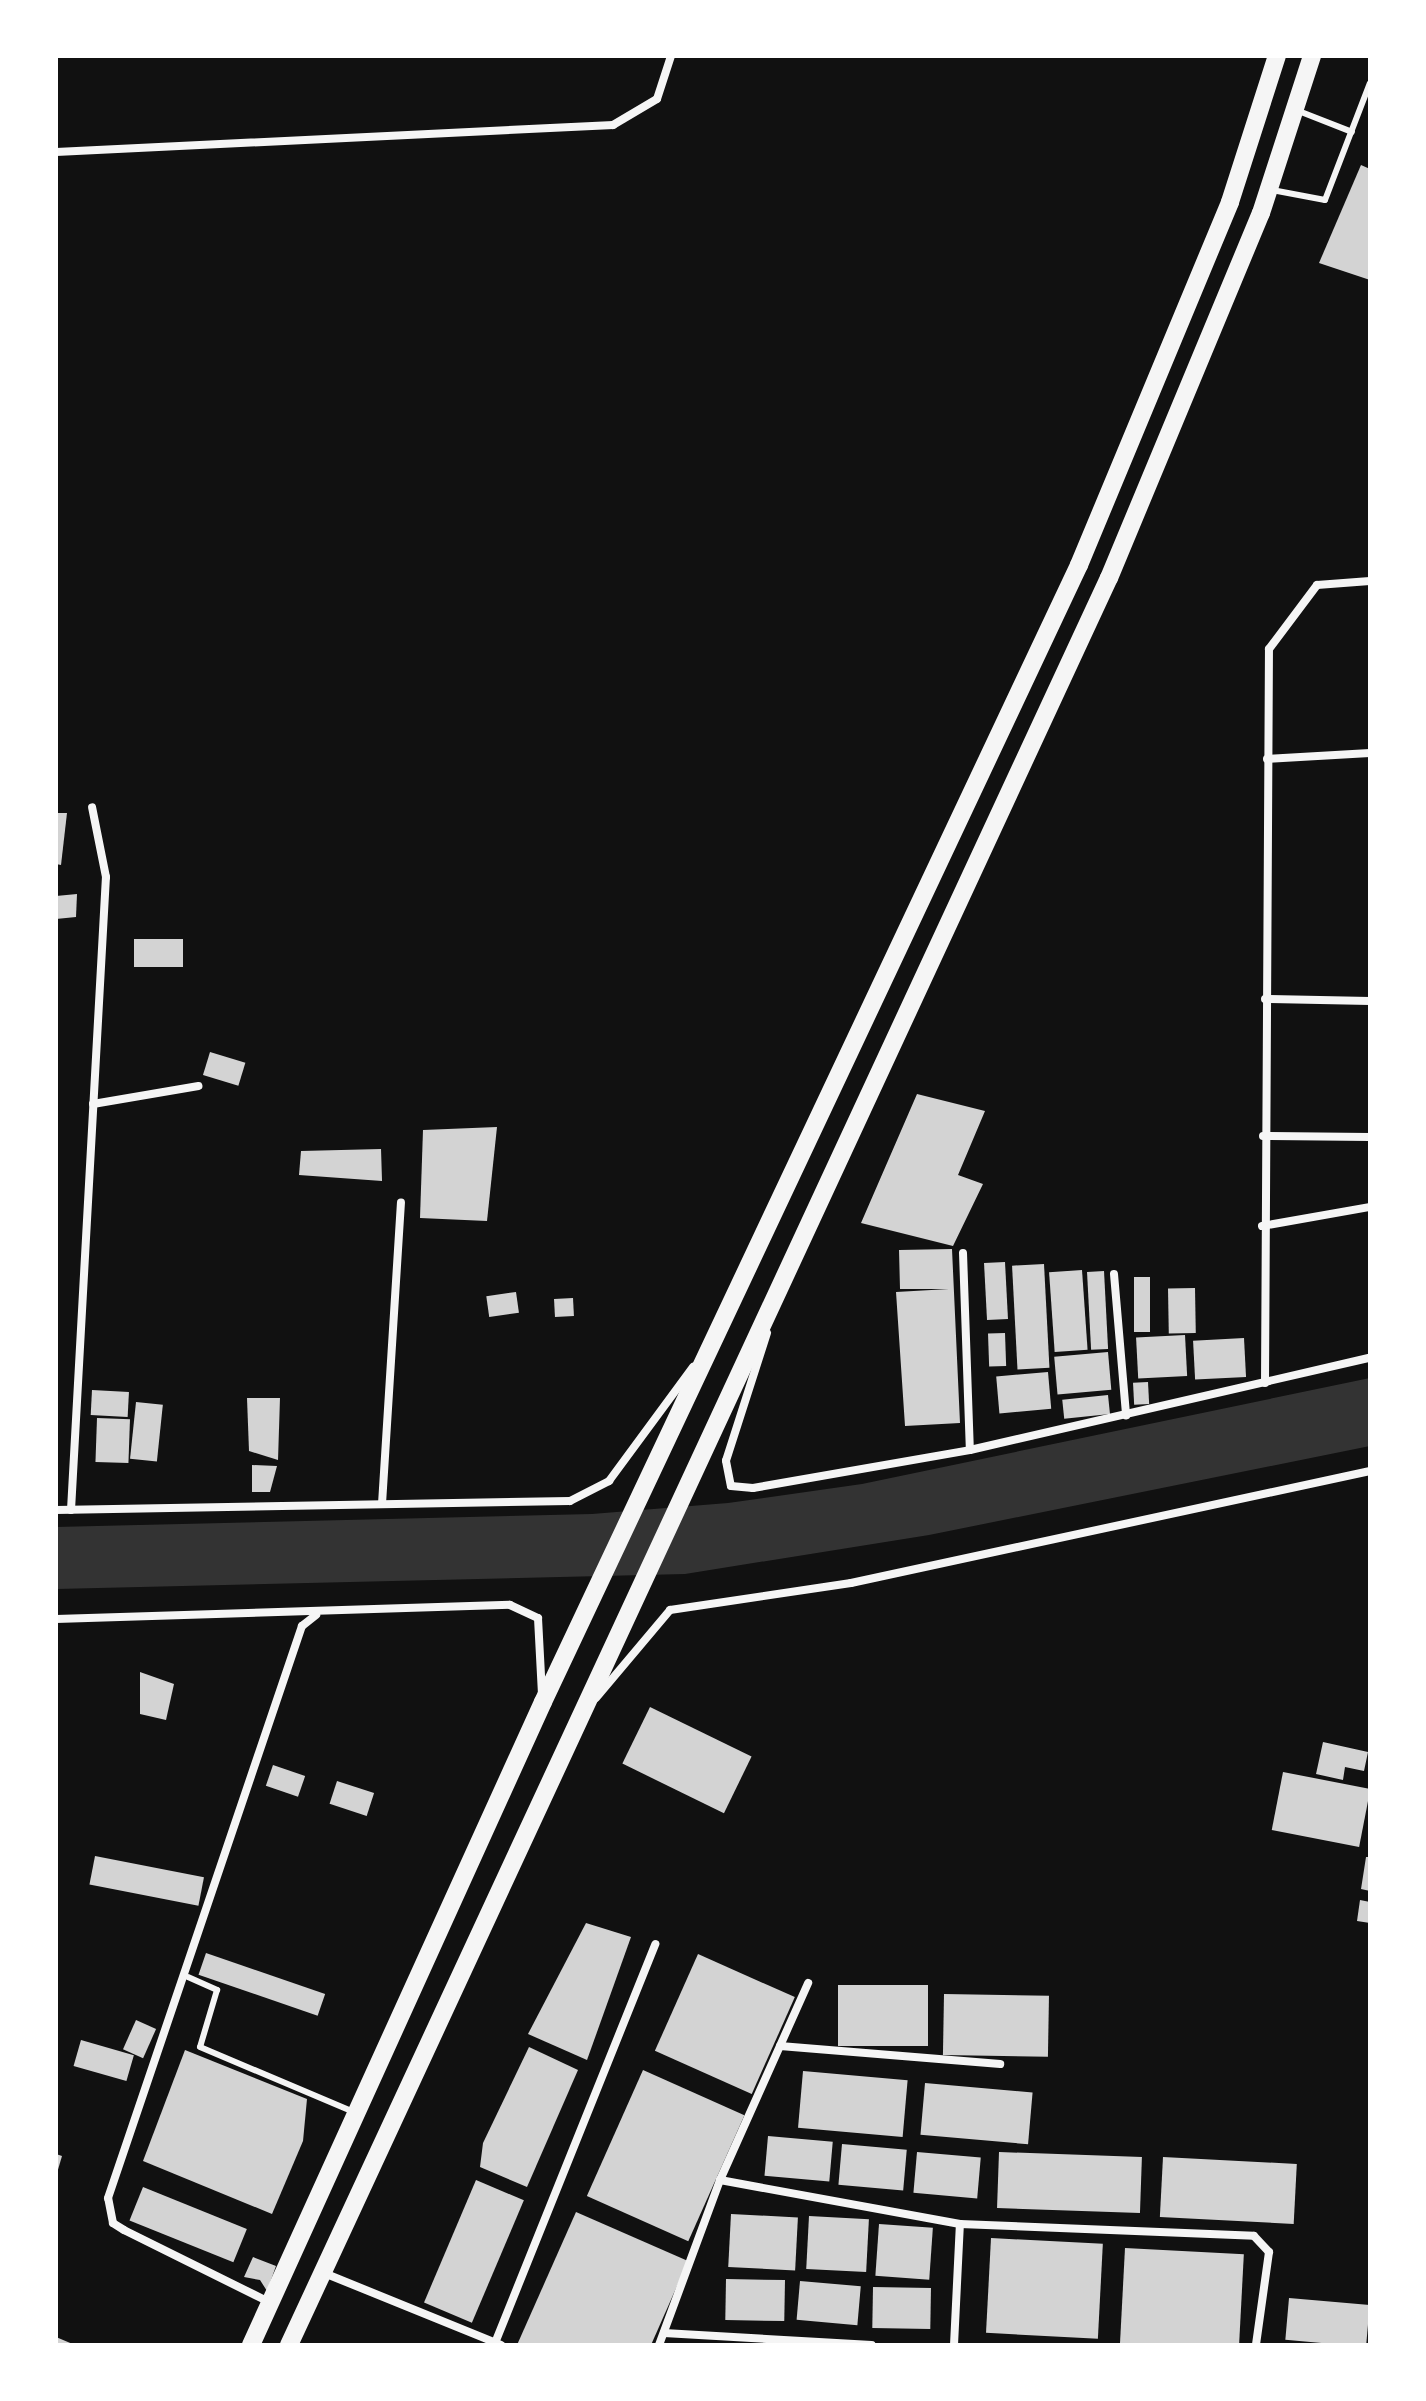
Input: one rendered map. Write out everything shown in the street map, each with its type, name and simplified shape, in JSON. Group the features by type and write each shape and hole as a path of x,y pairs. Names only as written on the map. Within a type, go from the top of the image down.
{"main road":[{"path":"251,2345 543,1702 725,1325 1079,565 1230,202 1277,56"},
{"path":"289,2345 575,1718 703,1458 788,1268 1109,578 1269,189 1312,56"}],"street":[{"path":"56,152 613,125 657,99 671,56"},
{"path":"1265,1383 1262,1226 1269,649 1317,585 1370,581"},
{"path":"1267,759 1370,753"},
{"path":"71,1510 106,877 92,807"},
{"path":"1265,999 1370,1001"},
{"path":"93,1104 198,1086"},
{"path":"1263,1136 1370,1137"},
{"path":"382,1504 401,1203"},
{"path":"1262,1226 1370,1207"},
{"path":"963,1253 970,1450"},
{"path":"788,1268 726,1461 731,1486 753,1488 970,1450 1370,1358"},
{"path":"1114,1274 1126,1415"},
{"path":"56,1510 570,1501 609,1481 725,1325"},
{"path":"575,1718 634,1661 670,1610 851,1583 1370,1471"},
{"path":"56,1619 316,1615 510,1605 538,1618 543,1702"},
{"path":"271,2304 124,2230 108,2210 188,1977 302,1626 316,1615"},
{"path":"323,2272 498,2344 655,1944"},
{"path":"659,2345 720,2180 808,1983"},
{"path":"780,2046 1000,2064"},
{"path":"720,2180 960,2224 1254,2236 1269,2252 1256,2345"},
{"path":"954,2345 960,2224"},
{"path":"664,2333 872,2345"}],"lane":[{"path":"1269,189 1325,200 1370,83"},
{"path":"1295,110 1352,132"},
{"path":"188,1977 217,1990 200,2047 356,2113"}],"shaded area":[{"path":"1370,1378 1370,1446 929,1535 685,1574 56,1589 56,1527 592,1514 728,1503 862,1484"}],"building":[{"path":"1361,165 1370,169 1370,280 1319,263"},
{"path":"56,813 67,813 61,865 56,864"},
{"path":"77,894 76,917 56,919 56,896"},
{"path":"134,939 183,939 183,967 134,967"},
{"path":"210,1052 245,1063 238,1086 203,1075"},
{"path":"917,1094 985,1111 958,1175 983,1184 953,1246 861,1223"},
{"path":"497,1127 487,1221 420,1218 423,1130"},
{"path":"381,1149 382,1181 299,1175 301,1151"},
{"path":"952,1249 960,1423 905,1426 896,1292 949,1289 900,1289 899,1250"},
{"path":"1005,1262 1008,1319 987,1320 984,1263"},
{"path":"1044,1264 1049,1368 1017,1370 1012,1266"},
{"path":"1082,1270 1088,1350 1055,1352 1049,1272"},
{"path":"1104,1271 1108,1349 1091,1350 1087,1272"},
{"path":"1134,1277 1150,1277 1150,1332 1134,1332"},
{"path":"1168,1288 1195,1288 1196,1333 1169,1333"},
{"path":"516,1292 519,1313 489,1317 486,1296"},
{"path":"573,1298 574,1316 555,1317 554,1299"},
{"path":"1005,1333 1006,1366 989,1367 988,1334"},
{"path":"1185,1335 1187,1376 1138,1379 1136,1338"},
{"path":"1244,1338 1246,1377 1195,1380 1193,1341"},
{"path":"1108,1352 1111,1390 1058,1395 1054,1357"},
{"path":"1048,1372 1051,1409 999,1413 996,1377"},
{"path":"1148,1382 1149,1404 1134,1405 1133,1383"},
{"path":"92,1390 129,1392 128,1417 91,1415"},
{"path":"1108,1395 1110,1414 1064,1419 1062,1400"},
{"path":"247,1398 280,1398 278,1460 249,1451"},
{"path":"136,1402 163,1405 157,1462 130,1459"},
{"path":"97,1418 130,1419 128,1463 95,1462"},
{"path":"252,1465 277,1466 270,1492 252,1492"},
{"path":"140,1672 174,1684 166,1720 140,1714"},
{"path":"650,1707 752,1757 724,1813 622,1764"},
{"path":"1323,1742 1368,1752 1364,1771 1345,1767 1343,1780 1316,1774"},
{"path":"273,1765 305,1776 298,1797 266,1786"},
{"path":"1283,1772 1370,1789 1359,1847 1272,1830"},
{"path":"337,1781 374,1793 367,1816 330,1804"},
{"path":"95,1856 204,1877 198,1906 89,1884"},
{"path":"1366,1857 1370,1857 1370,1891 1361,1889"},
{"path":"1360,1900 1370,1902 1370,1923 1357,1921"},
{"path":"586,1923 631,1937 587,2060 528,2034"},
{"path":"206,1953 325,1994 318,2016 199,1975"},
{"path":"698,1954 795,1997 752,2094 655,2051"},
{"path":"838,1985 928,1985 928,2046 838,2046"},
{"path":"944,1994 1049,1996 1048,2057 943,2055"},
{"path":"136,2020 156,2029 143,2058 123,2049"},
{"path":"81,2040 134,2055 126,2081 74,2066"},
{"path":"529,2047 578,2070 527,2187 480,2167 483,2143"},
{"path":"185,2050 307,2099 303,2141 272,2214 143,2161"},
{"path":"643,2070 744,2115 688,2241 587,2196"},
{"path":"803,2071 908,2080 903,2137 798,2128"},
{"path":"925,2083 1033,2092 1028,2144 920,2135"},
{"path":"768,2136 833,2142 829,2182 765,2176"},
{"path":"842,2144 907,2150 903,2191 838,2185"},
{"path":"917,2152 981,2158 977,2198 913,2193"},
{"path":"999,2152 1142,2157 1140,2213 997,2208"},
{"path":"56,2154 62,2156 57,2173 56,2173"},
{"path":"1163,2157 1297,2164 1294,2224 1160,2217"},
{"path":"476,2180 524,2200 472,2323 424,2302"},
{"path":"143,2187 247,2229 233,2262 130,2220"},
{"path":"576,2212 688,2261 651,2345 517,2345"},
{"path":"731,2214 798,2218 795,2270 728,2267"},
{"path":"809,2216 869,2219 866,2272 806,2269"},
{"path":"879,2224 933,2228 929,2280 875,2276"},
{"path":"991,2238 1103,2244 1098,2339 986,2333"},
{"path":"1125,2248 1244,2254 1239,2345 1120,2345"},
{"path":"253,2257 276,2266 267,2291 260,2280 244,2277"},
{"path":"726,2279 785,2280 784,2321 725,2320"},
{"path":"800,2281 861,2286 857,2325 797,2320"},
{"path":"873,2287 931,2288 930,2329 872,2328"},
{"path":"1289,2298 1370,2305 1366,2345 1285,2340"},
{"path":"56,2337 75,2345 56,2345"}]}
